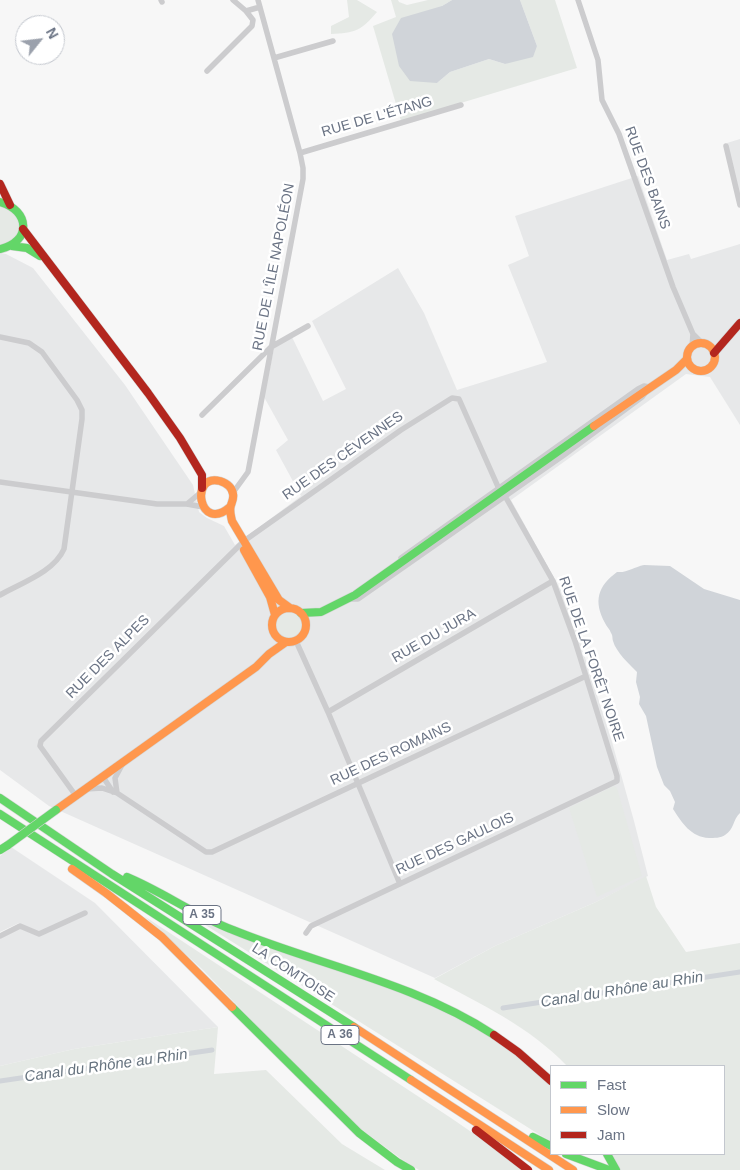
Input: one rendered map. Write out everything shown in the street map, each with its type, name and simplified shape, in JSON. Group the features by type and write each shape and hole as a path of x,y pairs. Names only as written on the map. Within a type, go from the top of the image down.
{"main road":[{"path":"0,185 10,205 20,214 23,228 43,258 148,393 180,438 202,474 215,481 224,482 227,485 233,498 230,507 232,521 274,604 275,615 272,624 274,633 277,638 286,642"},
{"path":"0,202 10,205"},
{"path":"1,251 12,246 20,238 23,228"},
{"path":"12,246 27,248 43,258"},
{"path":"712,349 723,341 740,323"},
{"path":"306,625 321,612 348,600 649,387 676,370 687,359 692,346 702,343 712,349"},
{"path":"676,370 692,368 699,371 708,369 713,364 712,349"},
{"path":"687,359 692,368"},
{"path":"202,474 199,498 203,507 212,514 222,513 230,507"},
{"path":"201,491 206,484 215,481"},
{"path":"218,514 228,523 243,543 279,600 301,613 321,612"},
{"path":"275,615 282,610 290,608"},
{"path":"0,850 256,667 269,654 286,642 296,641 304,635 306,625 304,616 301,613"},
{"path":"269,654 274,633"},
{"name":"LA COMTOISE","path":"0,798 112,874 243,956 550,1155"},
{"name":"LA COMTOISE","path":"0,814 549,1170"},
{"path":"61,854 68,866 137,917 183,956 358,1133 411,1170"},
{"name":"A 35","path":"112,874 130,878 230,929 448,1008 498,1037 550,1080"},
{"path":"477,1107 550,1145"},
{"path":"454,1109 474,1129 528,1170"},
{"name":"LA COMTOISE","path":"550,1155 573,1170"},
{"path":"569,1155 609,1170"},
{"path":"608,1155 616,1170"}],"street":[{"path":"207,71 252,26 253,20 233,0"},
{"name":"RUE DE L'ÎLE NAPOLÉON","path":"232,494 246,476 250,460 303,179 300,153 258,0"},
{"name":"RUE DES BAINS","path":"578,0 598,60 602,100 619,134 673,288 693,334 702,343"},
{"path":"246,11 260,7"},
{"path":"274,58 334,41"},
{"name":"RUE DE L'ÉTANG","path":"300,153 461,105"},
{"path":"726,146 740,206"},
{"path":"202,415 271,347 308,326"},
{"name":"RUE DES BAINS","path":"692,346 693,334"},
{"path":"0,337 20,340 37,347 78,400 82,410 64,549 61,556 48,568 1,594"},
{"path":"348,600 358,599 374,589 642,397 649,387 644,386 638,389 378,575 375,581"},
{"name":"RUE DES CÉVENNES","path":"243,543 400,430 452,398 459,399 499,489"},
{"path":"227,485 242,480"},
{"path":"0,482 157,504 187,504 203,507"},
{"path":"187,504 201,491"},
{"name":"RUE DE LA FORÊT NOIRE","path":"505,496 553,581 586,676 617,781"},
{"name":"RUE DES ALPES","path":"76,796 40,746 42,740 243,543"},
{"name":"RUE DU JURA","path":"328,712 553,581"},
{"path":"296,641 400,884"},
{"name":"RUE DES ROMAINS","path":"115,793 206,852 212,852 586,676"},
{"path":"115,793 115,778 124,762"},
{"path":"103,777 115,793"},
{"name":"RUE DES GAULOIS","path":"306,933 311,926 617,781"},
{"path":"85,789 98,788 115,793"},
{"path":"0,936 20,926 39,934 85,913"}],"shaded area":[{"path":"347,0 357,0 377,12 357,30 331,34 331,26 349,17"},
{"path":"391,0 398,0 407,5 428,0 452,0 442,6 437,83 450,72 489,59 505,64 537,46 520,0 555,0 577,68 401,121 373,26 396,17"},
{"path":"452,0 520,0 537,46 533,57 505,64 489,59 450,72 437,83 410,81 399,66 392,34 401,18 442,6"},
{"path":"740,139 740,195 727,143"},
{"path":"638,176 667,260 689,254 691,259 740,244 740,425 710,377 686,374 511,500 567,601 612,742 648,876 596,902 495,946 435,978 49,806 0,770 0,253 6,254 33,268 125,385 193,485 199,512 224,526 235,545 301,496 276,450 288,440 264,397 274,348 292,337 323,401 346,389 312,321 398,268 424,313 457,390 547,362 508,265 529,256 515,216"},
{"path":"0,205 17,212 21,227 14,242 0,247"},
{"path":"644,565 670,566 704,589 740,600 740,813 728,833 722,837 709,838 697,835 684,824 673,809 675,802 670,791 664,785 657,767 646,716 639,704 640,697 636,682 637,672 617,649 610,630 601,615 599,594 605,583 617,572 624,572"},
{"path":"289,611 299,615 303,625 299,635 289,639 279,635 275,625 279,615"},
{"path":"614,786 617,788 642,876 597,897 569,808"},
{"path":"11,847 95,903 218,1027 74,1049 0,1066 0,938 22,927 19,923 0,932 0,856"},
{"path":"646,876 656,907 686,952 740,943 740,1170 620,1170 612,1155 725,1155 725,1065 566,1065 553,1052 521,1028 487,1007 434,979 495,946 596,902"},
{"path":"164,899 421,1000 497,1039 550,1084 550,1140"},
{"path":"144,916 451,1118 496,1149 521,1170 419,1170 400,1158 362,1130 319,1090 203,970"},
{"path":"218,1027 214,1074 266,1070 342,1144 385,1170 0,1170 0,1066 74,1049"}],"waterway":[{"name":"Canal du Rhône au Rhin","path":"503,1008 740,972"},
{"name":"Canal du Rhône au Rhin","path":"0,1081 212,1050"}],"traffic: fast":[{"path":"0,202 10,206 17,212 22,219 23,226 18,240 0,249"},
{"path":"12,246 27,248 40,256"},
{"path":"301,613 321,612 355,595 594,426"},
{"path":"0,798 112,874 354,1027"},
{"path":"8,845 56,810"},
{"path":"0,814 411,1080"},
{"path":"0,850 8,845"},
{"path":"127,877 219,924 399,988 464,1017 494,1035"},
{"path":"232,1007 359,1133 397,1162 411,1170"},
{"path":"533,1137 550,1146"},
{"path":"569,1155 609,1170"},
{"path":"608,1155 616,1170"}],"traffic: slow":[{"path":"701,343 711,347 715,357 711,367 701,371 691,367 687,357 691,347 701,343"},
{"path":"594,426 676,370 687,359"},
{"path":"230,507 219,513 211,513 205,509 201,493 204,485 210,481 220,481 230,487 233,495 230,509 232,521 279,600 290,608"},
{"path":"244,550 270,597 275,615"},
{"path":"289,608 296,609 301,613 305,618 306,625 305,632 301,637 296,641 289,642 282,641 277,637 273,632 272,625 273,618 277,613 282,609 289,608"},
{"path":"56,810 256,667 269,654 286,642"},
{"path":"72,869 162,937 232,1007"},
{"path":"354,1027 550,1155"},
{"path":"411,1080 549,1170"},
{"path":"550,1155 573,1170"}],"traffic: jam":[{"path":"0,184 10,205"},
{"path":"23,229 180,438 202,475 202,488"},
{"path":"714,353 740,323"},
{"path":"494,1035 518,1052 550,1080"},
{"path":"476,1130 528,1170"}]}
